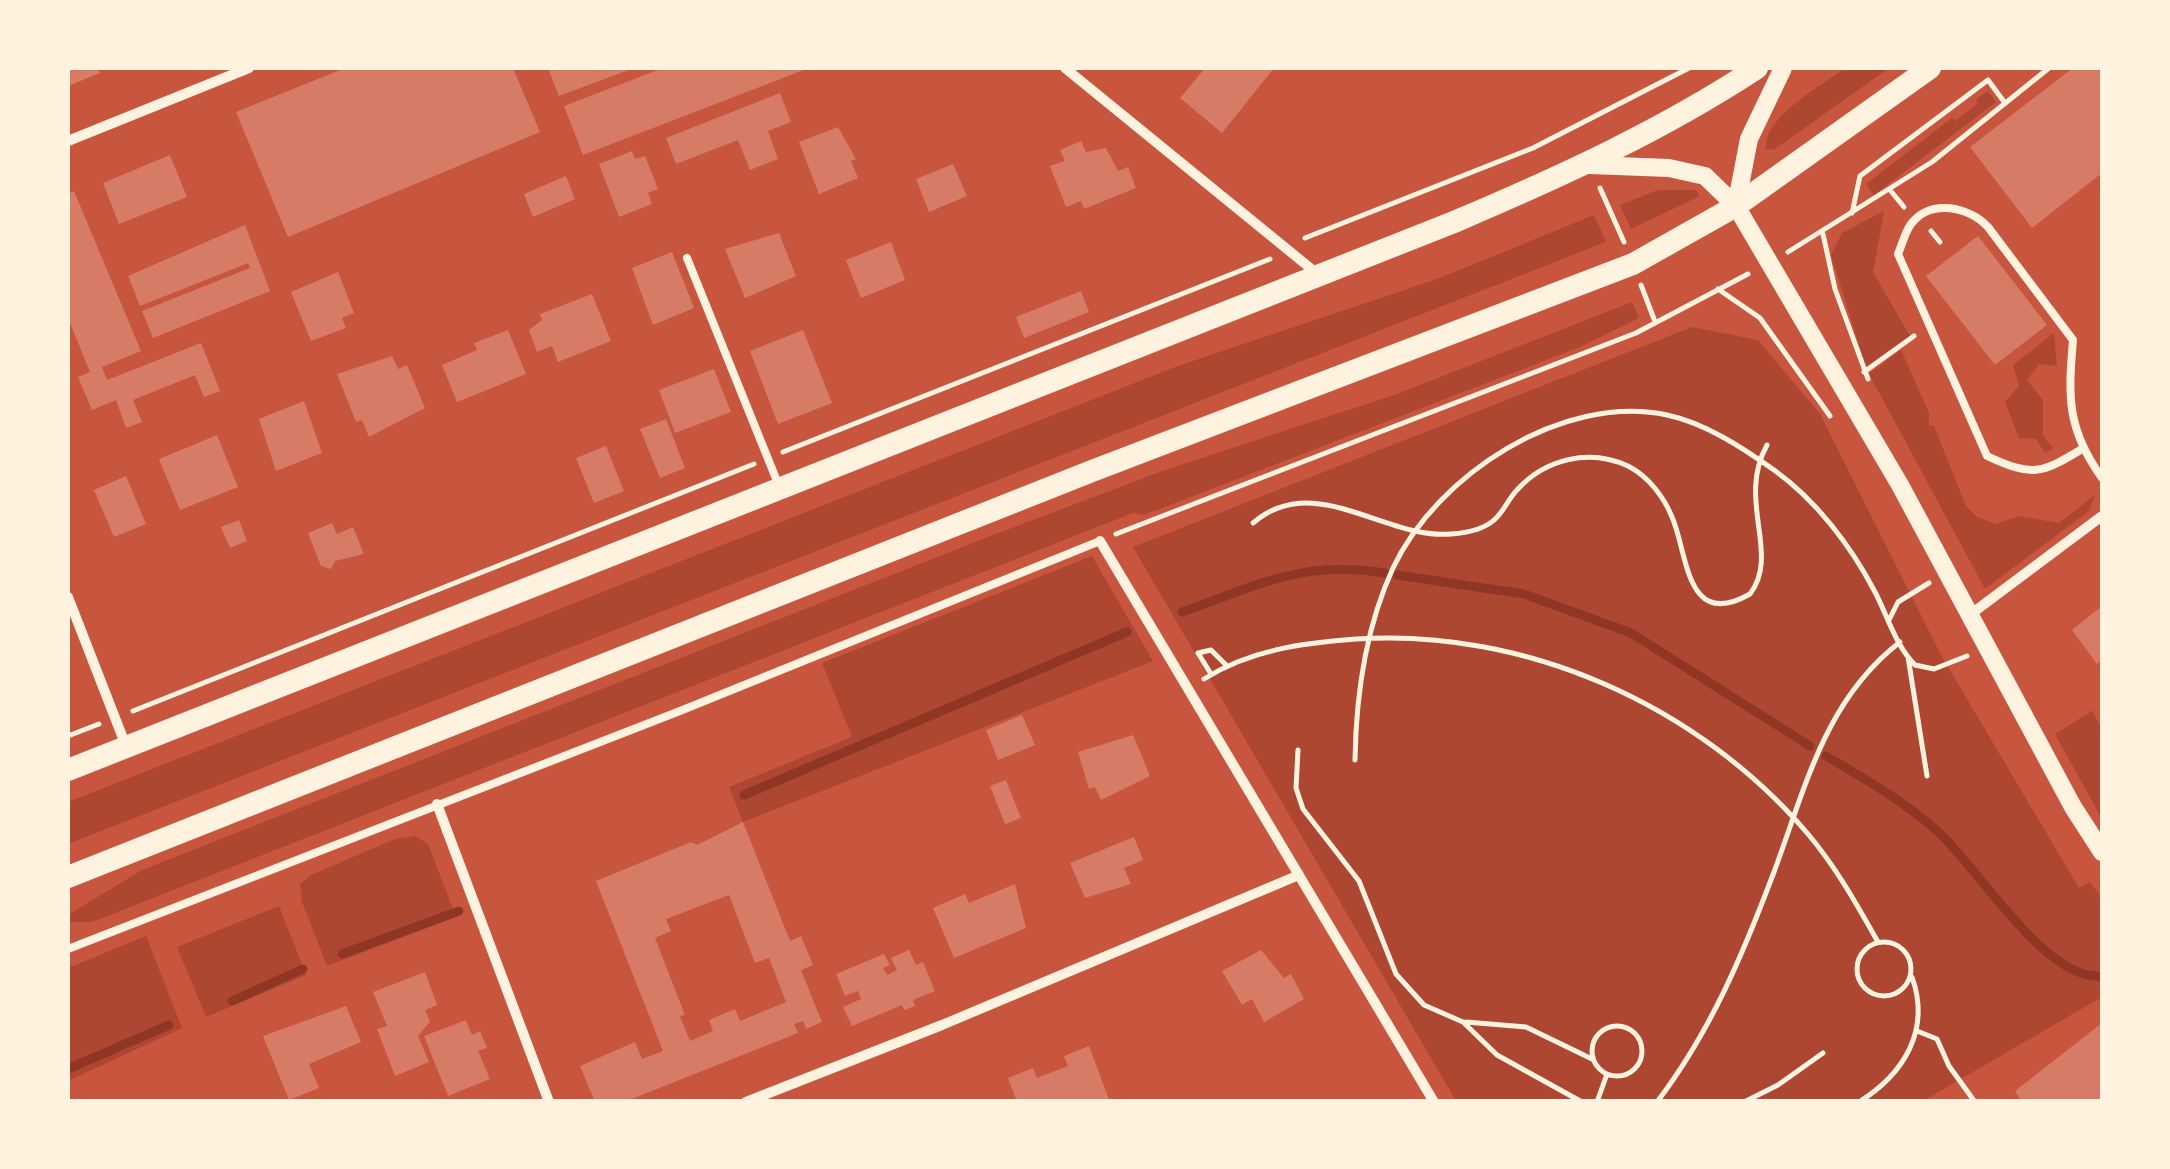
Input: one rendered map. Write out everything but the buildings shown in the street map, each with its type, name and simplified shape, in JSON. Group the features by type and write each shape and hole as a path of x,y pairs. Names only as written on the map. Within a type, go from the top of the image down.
{"main road":[{"path":"68,770 1321,276 1590,165 1702,104 1757,68"},
{"path":"68,877 1092,470 1633,264 1736,206 1930,68"}],"street":[{"path":"68,141 248,68"},
{"path":"1065,68 1321,276"},
{"path":"1736,206 1749,139 1783,68"},
{"path":"1590,165 1670,168 1705,176 1736,206 1971,614 2073,807 2102,852"},
{"path":"1971,614 2102,516"},
{"path":"1100,541 1434,1102"},
{"path":"68,597 127,747"},
{"path":"437,804 549,1102"},
{"path":"746,1102 942,1026 1299,875"}],"lane":[{"path":"2082,449 2043,472 2014,468 1987,456 1898,254 1911,223 1934,208 1975,213 2073,340 2068,401 2082,449 2102,478"},
{"path":"687,258 780,490"},
{"path":"68,949 1100,541"}],"path":[{"path":"68,736 1292,250 1307,236 1533,148 1690,68"},
{"path":"1100,541 1636,333 1654,320 1823,234 1932,162 2049,68"},
{"path":"1851,216 1860,176 1988,80 2005,103"},
{"path":"1573,128 1654,320"},
{"path":"1823,234 1835,289 1872,388"},
{"path":"1864,372 1928,324"},
{"path":"1355,760 1356,709 1369,638 1395,564 1416,531 1450,494 1510,445 1542,429 1583,418 1630,412 1671,416 1758,460 1792,485 1835,531 1857,560 1908,658 1927,776"},
{"path":"1254,523 1279,507 1333,505 1416,531 1451,534 1482,527 1536,472 1567,460 1597,458 1629,467 1657,490 1674,520 1688,578 1698,592 1722,603 1750,594 1762,569 1753,506 1758,460 1767,445"},
{"path":"1889,620 1898,602 1931,582"},
{"path":"1226,665 1211,650 1198,653 1212,674 1226,665 1279,649 1369,638 1477,645 1590,678 1713,747 1793,818 1834,869 1878,942 1898,946 1906,953 1918,1002 1917,1031 1892,1078 1859,1102"},
{"path":"1657,1102 1704,1035 1729,985 1840,703 1874,662 1900,642"},
{"path":"1908,658 1915,665 1934,669 1969,654"},
{"path":"1298,750 1296,788 1303,809 1359,881 1396,974 1424,1005 1463,1022 1526,1028 1594,1060 1606,1074 1616,1076 1634,1070 1642,1052 1636,1034 1618,1026 1600,1032 1594,1040 1594,1060"},
{"path":"1878,942 1858,963 1861,983 1868,991 1878,996 1899,992 1911,974"},
{"path":"1463,1022 1510,1064 1582,1102"},
{"path":"1917,1031 1938,1039 1949,1066 1975,1102"},
{"path":"1744,1102 1778,1086 1824,1053"},
{"path":"1597,1102 1606,1074"}],"shaded area":[{"path":"1845,68 1889,68 1775,149 1766,150 1774,125 1784,114"},
{"path":"1988,91 1996,102 1874,195 1866,184 1952,118 1955,121 1978,104 1976,100"},
{"path":"1658,190 1696,190 1700,196 1631,229 1620,205"},
{"path":"1884,211 1873,272 1910,336 1866,367 1831,255 1842,233"},
{"path":"1594,215 1606,242 68,844 68,802 1178,366 1440,278"},
{"path":"1632,302 1639,318 1580,347 1144,515 1133,513 92,922 68,922 68,915 142,870 988,537 1165,470 1397,394"},
{"path":"1692,327 1758,340 1820,414 1941,655 2079,888 2090,882 2102,898 2102,997 1923,1101 1456,1101 1133,547"},
{"path":"2054,333 2057,366 2039,364 2027,380 2043,400 2043,435 2053,448 2045,453 2036,439 2019,438 2005,402 2019,386 2013,365"},
{"path":"1901,350 1929,413 1929,425 1934,426 1966,506 1977,517 1996,524 2019,516 2059,523 2095,495 2089,511 1985,589 1869,374"},
{"path":"1092,556 1153,661 743,822 729,787 852,737 822,663"},
{"path":"2092,711 2102,729 2102,819 2055,734"},
{"path":"415,836 428,844 456,917 327,966 302,902 300,884 311,875 395,839"},
{"path":"279,906 306,975 206,1017 177,947"},
{"path":"146,936 182,1028 68,1081 68,968"}],"waterway":[{"path":"1182,612 1258,584 1304,573 1385,573"},
{"path":"1397,575 1524,594 1631,633 1810,746"},
{"path":"744,795 1127,632"},
{"path":"1826,756 1896,799 1935,829 2013,918 2057,960 2080,973 2102,976"},
{"path":"342,954 459,911"},
{"path":"232,1001 303,969"},
{"path":"68,1069 169,1025"}]}
